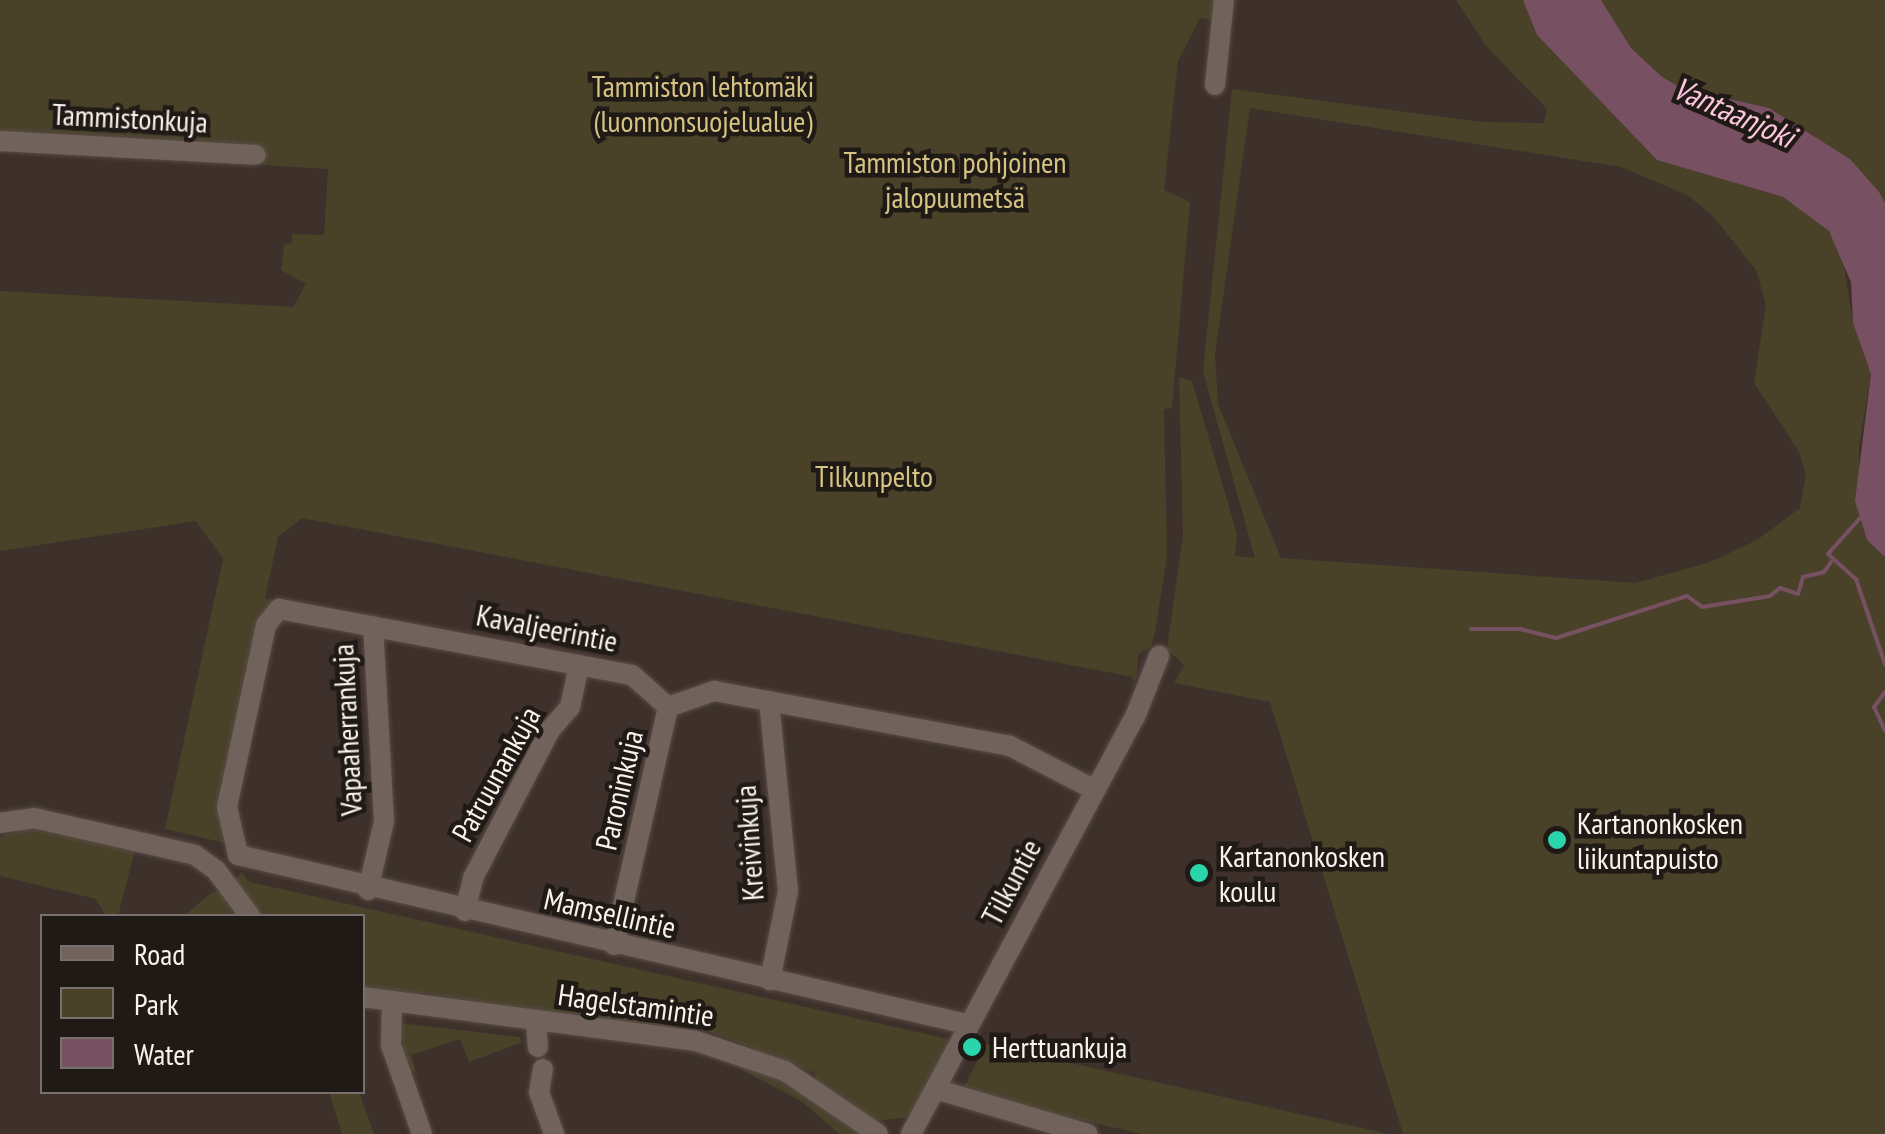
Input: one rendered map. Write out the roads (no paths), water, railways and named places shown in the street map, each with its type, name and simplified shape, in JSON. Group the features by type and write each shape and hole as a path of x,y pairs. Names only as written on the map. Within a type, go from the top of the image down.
{"street":[{"path":"1215,85 1224,0"},
{"name":"Tammistonkuja","path":"0,141 256,154"},
{"name":"Kavaljeerintie","path":"238,855 227,808 270,613 285,608 640,677 668,707"},
{"name":"Vapaaherrankuja","path":"368,890 384,821 372,626"},
{"name":"Tilkuntie","path":"911,1134 1134,716 1159,656"},
{"name":"Patruunankuja","path":"465,912 473,878 550,730 570,707 579,666"},
{"path":"668,707 707,691 1010,746 1093,789"},
{"name":"Kreivinkuja","path":"769,701 788,891 770,980"},
{"name":"Paroninkuja","path":"614,946 668,707"},
{"path":"0,823 34,818 195,855 216,870 249,914"},
{"path":"216,870 238,855"},
{"name":"Mamsellintie","path":"238,855 368,890 970,1025"},
{"name":"Hagelstamintie","path":"365,998 730,1050 812,1086 878,1134"},
{"path":"392,1003 391,1045 422,1134"},
{"path":"536,1021 538,1047"},
{"path":"543,1069 539,1092 554,1134"},
{"path":"936,1089 1088,1134"}],"water":[{"name":"Vantaanjoki","path":"1523,0 1601,0 1631,48 1661,76 1681,88 1769,108 1850,159 1879,192 1885,203 1885,557 1867,540 1855,501 1871,374 1853,323 1851,282 1829,231 1783,197 1657,160 1537,35"}],"waterway":[{"path":"1860,518 1828,554 1856,579 1885,664"},
{"path":"1471,629 1520,629 1556,638 1687,596 1702,607 1770,596 1780,588 1798,594 1803,577 1824,572 1831,562"},
{"path":"1885,692 1874,707 1885,731"}],"place":[{"name":"Kartanonkosken liikuntapuisto","path":"1557,840"},
{"name":"Kartanonkosken koulu","path":"1199,873"},
{"name":"Herttuankuja","path":"972,1047"}],"park label":[{"name":"Tammiston lehtomäki (luonnonsuojelualue)","path":"703,103"},
{"name":"Tammiston pohjoinen jalopuumetsä","path":"955,179"},
{"name":"Tilkunpelto","path":"874,476"}]}
